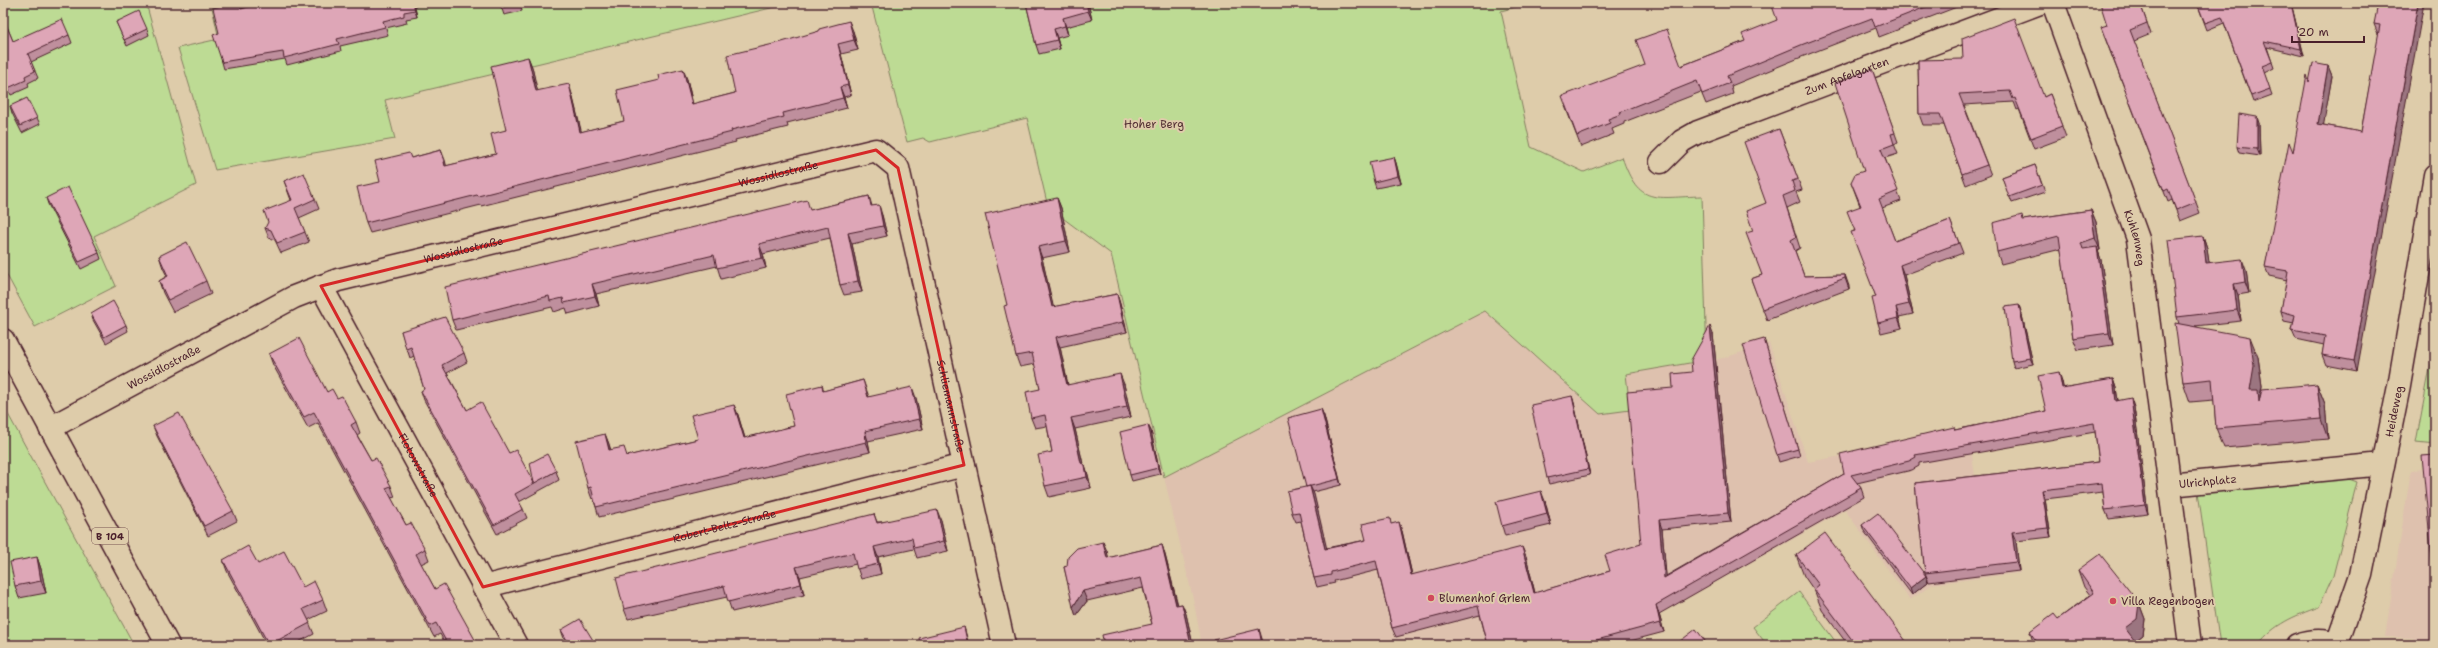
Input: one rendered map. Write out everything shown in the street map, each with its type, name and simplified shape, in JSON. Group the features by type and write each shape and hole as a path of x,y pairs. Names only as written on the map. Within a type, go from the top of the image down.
{"street":[{"name":"Zum Apfelgarten","path":"1661,162 1682,142 1698,132 2040,3"},
{"name":"Kuhlenweg","path":"2053,3 2138,239 2170,485"},
{"name":"Wossidlostraße","path":"50,428 287,301 338,280 876,150 898,168"},
{"name":"Schliemannstraße","path":"898,168 1004,645"},
{"name":"Heideweg","path":"2337,645 2362,575 2399,386 2435,175"},
{"name":"Flotowstraße","path":"321,286 516,645"},
{"name":"B 104","path":"3,340 168,645"},
{"name":"Ulrichplatz","path":"2190,645 2170,485 2383,464"},
{"name":"Robert-Beltz-Straße","path":"483,586 964,465"},
{"path":"2297,645 2309,641 2323,640 2337,645"}],"highlighted area":[{"path":"876,150 898,168 964,465 483,587 321,286"}],"shaded area":[{"path":"1485,311 1600,414 1626,374 1724,358 1769,343 1808,462 1969,433 1979,506 2010,504 2020,573 1933,584 1910,600 1845,510 1661,613 1534,645 1202,645 1194,603 1164,477"},
{"path":"2435,468 2435,645 2415,645 2413,638 2385,637 2411,470"}],"green space":[{"path":"3,3 146,3 196,185 94,236 116,286 35,327 3,268"},
{"path":"211,3 792,3 385,100 395,139 215,170 178,48 219,39"},
{"name":"Hoher Berg","path":"871,3 1531,3 1501,11 1531,147 1584,172 1622,157 1628,173 1642,192 1651,196 1661,197 1702,196 1707,360 1626,374 1630,410 1600,414 1485,311 1164,477 1111,254 1048,207 1027,118 930,142 923,138 907,142"},
{"path":"2435,342 2435,444 2416,442"},
{"path":"3,405 134,645 3,645"},
{"path":"2349,479 2357,482 2333,576 2319,607 2301,614 2278,626 2258,645 2220,645 2198,492"},
{"path":"1799,592 1838,645 1767,645 1753,627"}],"building":[{"path":"239,3 241,9 263,3 413,3 415,10 404,12 404,16 383,21 385,27 337,39 339,44 284,58 283,52 222,62 213,35 219,33 213,8"},
{"path":"500,3 519,3 501,8"},
{"path":"1026,3 1086,3 1088,11 1063,18 1065,26 1054,29 1057,40 1036,45"},
{"path":"1771,3 1797,3 1798,6 1806,3 1936,3 1875,27 1872,18 1801,45 1727,76 1730,83 1702,94 1697,81 1620,112 1621,114 1608,119 1610,123 1577,136 1562,96 1645,65 1636,40 1667,29 1681,66 1745,41 1742,34 1777,20"},
{"path":"2100,3 2140,3 2147,23 2130,30 2196,202 2176,210 2168,189 2164,191 2101,27 2107,25"},
{"path":"2197,3 2291,3 2301,49 2264,41 2272,62 2262,66 2270,89 2251,96 2222,17 2205,23"},
{"path":"2418,3 2354,361 2322,355 2325,336 2292,330 2295,315 2281,311 2288,271 2265,267 2289,142 2293,152 2307,75 2309,82 2313,63 2328,66 2318,124 2361,132 2380,25 2374,24 2378,4"},
{"path":"139,11 147,29 124,40 116,22"},
{"path":"3,17 13,41 62,19 69,35 28,54 35,71 25,76 26,80 8,88 3,76"},
{"path":"2014,18 2044,97 2050,94 2062,126 2031,138 2015,98 2013,99 2010,91 1959,94 1987,165 1962,174 1940,114 1919,114 1918,60 1963,59 1962,38"},
{"path":"849,21 854,40 838,44 848,85 840,87 843,98 783,113 784,117 731,130 732,132 366,223 357,187 380,182 375,161 409,153 411,158 441,150 445,166 496,154 491,134 506,130 491,66 528,57 536,91 569,84 580,132 624,121 617,90 659,80 658,75 683,69 692,104 735,93 727,55 782,42 819,31 819,29"},
{"path":"1872,69 1895,133 1891,134 1894,144 1881,149 1898,191 1879,199 1895,241 1950,220 1959,243 1900,265 1909,304 1896,307 1898,318 1878,323 1872,298 1876,297 1851,232 1855,231 1847,211 1861,206 1851,182 1855,174 1864,171 1835,83"},
{"path":"27,98 37,118 20,126 10,106"},
{"path":"2239,114 2257,117 2257,149 2237,147"},
{"path":"1779,129 1798,179 1792,181 1795,191 1783,196 1796,237 1791,240 1804,276 1845,275 1845,278 1762,309 1751,279 1762,275 1746,233 1753,231 1746,211 1766,203 1744,142"},
{"path":"1394,157 1398,176 1374,182 1369,162"},
{"path":"2035,165 2042,185 2009,197 2002,177"},
{"path":"304,173 315,199 295,208 305,232 277,243 271,230 265,228 268,222 264,211 292,200 284,181"},
{"path":"68,187 99,253 79,262 46,198"},
{"path":"869,196 871,206 879,205 883,226 848,233 858,281 840,285 828,227 759,244 762,258 717,268 714,255 592,284 595,296 564,303 563,298 550,301 549,296 452,320 445,287 807,200 810,210"},
{"path":"1057,198 1066,241 1038,247 1052,307 1117,294 1123,322 1056,337 1067,385 1120,374 1127,407 1071,418 1081,463 1085,465 1087,477 1045,486 1038,455 1052,452 1045,415 1031,418 1026,392 1040,389 1032,353 1016,356 1004,306 1007,305 985,214"},
{"path":"2091,210 2095,238 2081,243 2083,249 2097,247 2109,333 2073,338 2059,236 1997,252 1993,223 2022,215 2023,220"},
{"path":"2203,236 2206,263 2242,259 2245,282 2234,284 2237,310 2177,317 2168,240"},
{"path":"187,242 206,281 168,300 159,281 168,276 159,256"},
{"path":"113,301 126,325 104,337 91,314"},
{"path":"2019,305 2030,358 2012,361 2005,307"},
{"path":"445,317 464,353 442,365 467,410 481,402 509,453 516,450 534,483 530,463 547,454 556,471 515,494 523,509 494,525 421,391 424,389 411,347 406,349 401,331"},
{"path":"2175,323 2250,337 2254,366 2250,390 2258,390 2259,402 2262,389 2317,384 2321,419 2216,428 2212,379 2183,382"},
{"path":"1710,326 1728,513 1659,520 1664,578 1844,474 1840,454 1954,427 1955,430 2046,411 2038,376 2059,372 2062,388 2113,379 2116,401 2131,398 2145,505 2105,510 2102,483 2042,490 2048,528 2012,532 2016,562 1925,573 1915,483 2099,462 2094,423 1915,455 1916,457 1909,461 1851,475 1861,488 1656,605 1660,623 1578,645 1488,645 1478,606 1392,628 1376,561 1331,572 1331,575 1314,578 1299,512 1292,513 1287,491 1310,486 1325,549 1366,540 1362,524 1390,518 1391,524 1399,522 1411,575 1522,547 1534,593 1610,571 1605,555 1641,544 1627,392 1673,388 1672,374 1692,372 1691,360"},
{"path":"299,338 327,392 332,389 337,398 342,396 356,422 351,425 371,460 376,458 391,486 386,488 406,525 411,523 425,549 416,554 435,589 444,584 478,645 448,645 436,623 430,626 314,412 304,417 269,354"},
{"path":"1764,339 1798,449 1777,455 1743,345"},
{"path":"863,380 868,397 912,387 919,419 865,431 866,442 596,507 591,487 588,488 576,441 605,434 609,450 624,447 627,456 698,439 691,415 734,405 744,438 794,426 786,394 822,385 823,391"},
{"path":"1572,396 1588,469 1547,478 1531,405"},
{"path":"1321,409 1339,479 1306,487 1288,418"},
{"path":"179,413 233,511 204,526 153,426"},
{"path":"1148,425 1158,468 1130,475 1120,432"},
{"path":"2435,455 2435,591 2422,456"},
{"path":"1541,491 1547,514 1502,526 1496,502"},
{"path":"937,510 944,541 914,548 912,538 874,547 878,564 857,569 853,553 796,567 801,584 728,602 724,586 624,609 616,578 874,514 877,523"},
{"path":"1878,513 1926,576 1910,588 1862,525"},
{"path":"1825,533 1909,645 1856,645 1814,589 1819,585 1796,555"},
{"path":"1103,542 1107,558 1162,545 1176,605 1182,604 1191,645 1104,645 1102,635 1152,624 1141,578 1083,591 1073,607 1064,567 1067,566 1068,557 1077,548"},
{"path":"248,546 258,564 284,551 303,587 314,581 323,600 303,609 310,623 269,645 223,560"},
{"path":"2100,554 2139,603 2137,619 2125,628 2135,641 2129,645 2039,645 2030,632 2054,614 2058,619 2094,593 2078,570"},
{"path":"37,557 41,581 15,586 10,562"},
{"path":"580,619 596,645 570,645 561,630"},
{"path":"964,627 968,645 920,645 919,638"},
{"path":"1259,629 1262,645 1216,645 1214,640"},
{"path":"1696,629 1708,645 1675,645"}],"place":[{"name":"Blumenhof Griem","path":"1431,598"},
{"name":"Villa Regenbogen","path":"2113,601"}]}
